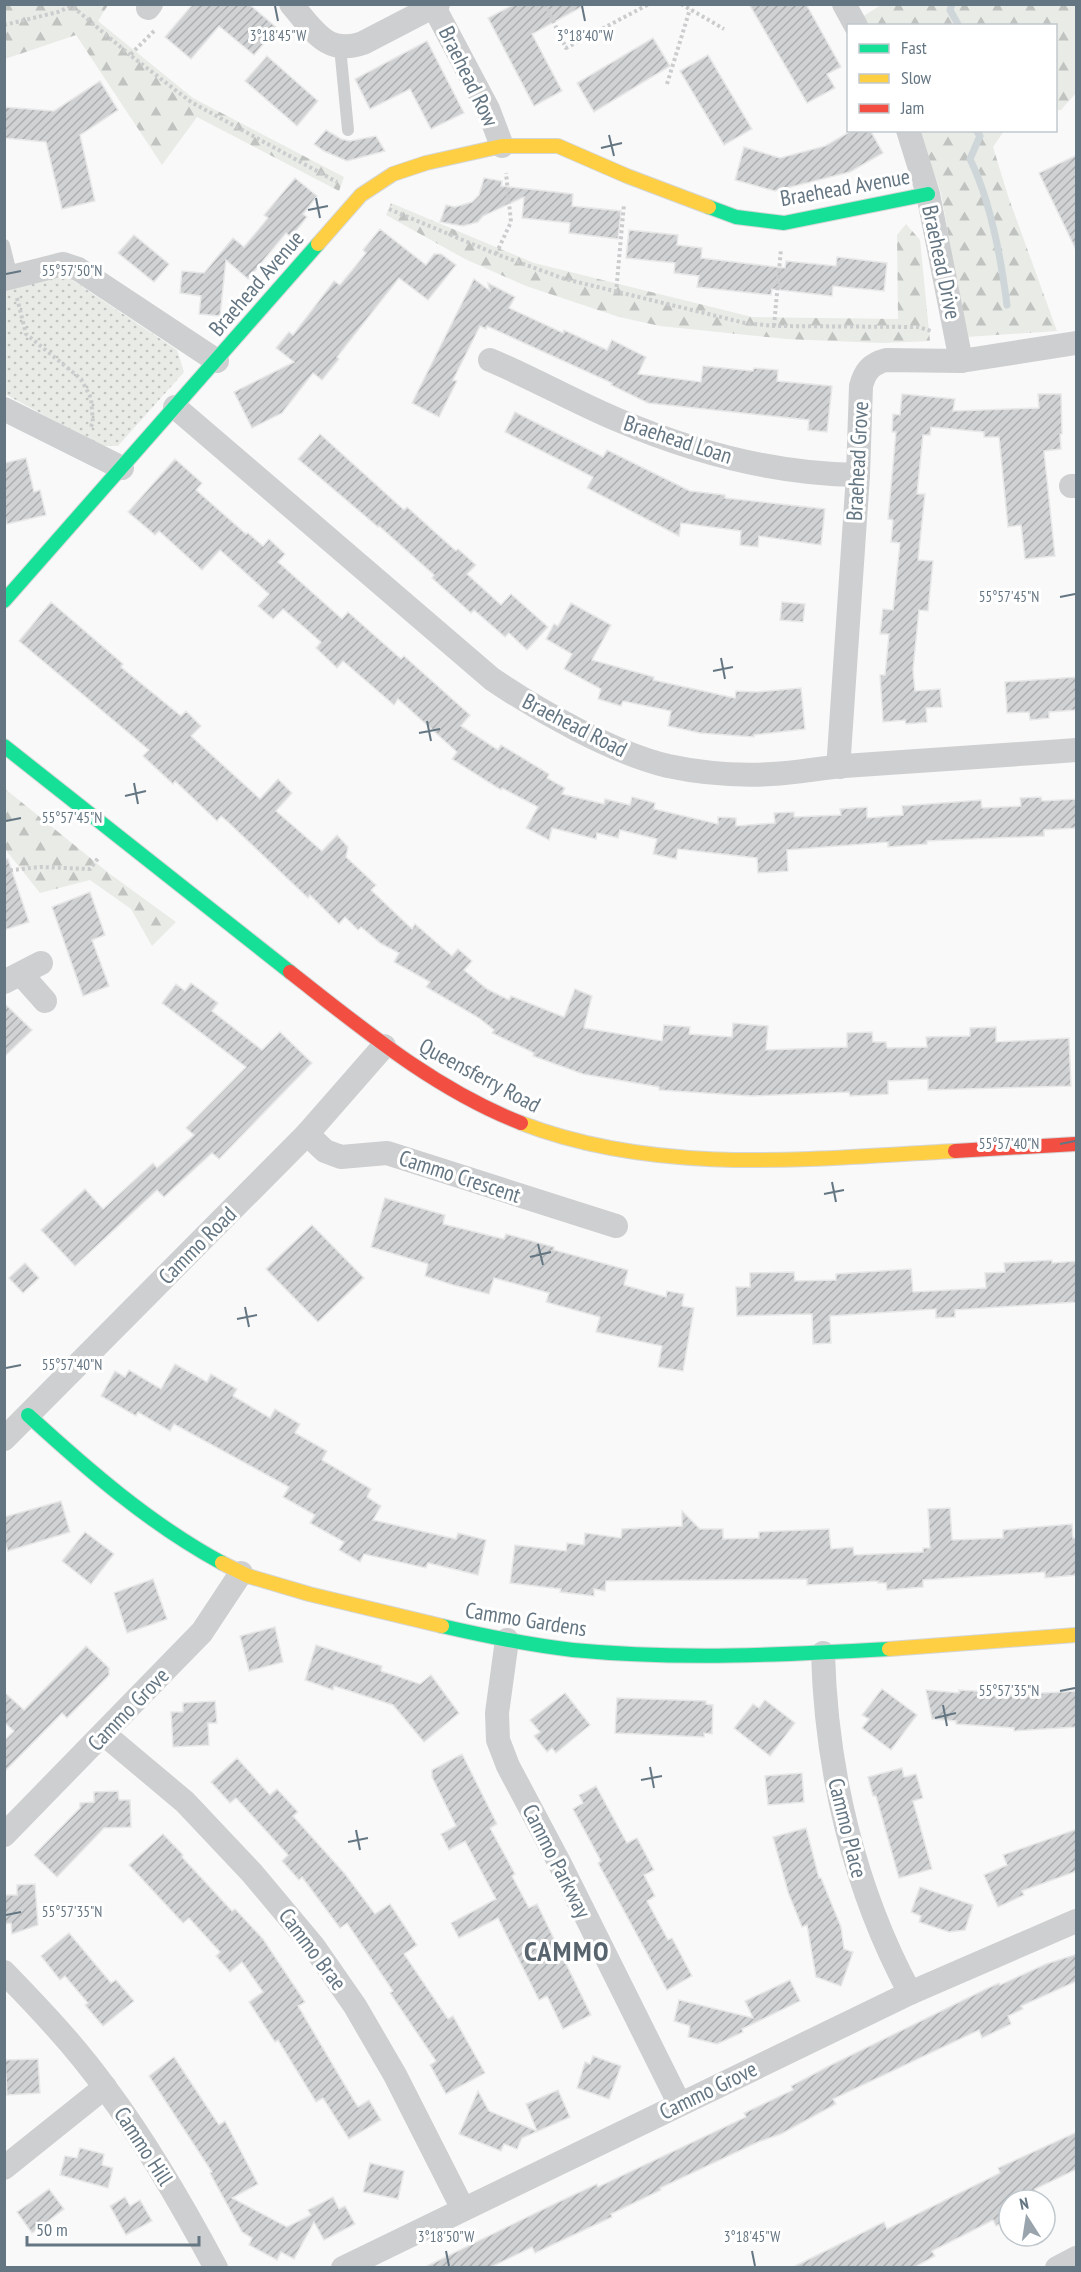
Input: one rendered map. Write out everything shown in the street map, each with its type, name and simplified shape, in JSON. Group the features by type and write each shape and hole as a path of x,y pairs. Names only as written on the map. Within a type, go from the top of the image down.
{"street":[{"path":"291,4 327,44 350,48 363,44 436,6"},
{"path":"844,4 855,24"},
{"name":"Braehead Row","path":"436,6 488,109 502,146"},
{"name":"Braehead Drive","path":"909,132 928,194 959,351"},
{"name":"Braehead Avenue","path":"4,601 361,195 393,174 502,146 558,146 627,176 736,217 784,223 928,194"},
{"path":"8,278 63,264 78,269 217,361"},
{"name":"Braehead Grove","path":"840,767 863,376 876,363 886,360 959,351 1077,343"},
{"name":"Braehead Loan","path":"499,371 616,420 690,447 773,466 858,475"},
{"name":"Braehead Road","path":"175,408 492,680 531,704 606,743 641,758 667,766 725,774 760,774 1077,750"},
{"path":"4,409 122,468"},
{"name":"Queensferry Road","path":"4,746 384,1046 432,1079 513,1120 571,1140 663,1156 772,1160 1077,1144"},
{"path":"22,973 45,1001"},
{"name":"Cammo Road","path":"4,1438 307,1134 384,1046"},
{"name":"Cammo Crescent","path":"307,1134 325,1151 341,1157 387,1153 616,1226"},
{"name":"Cammo Gardens","path":"28,1414 119,1496 186,1544 241,1573 335,1603 507,1640 572,1649 656,1655 746,1656 823,1653 1077,1635"},
{"name":"Cammo Grove","path":"4,1835 202,1632 241,1573"},
{"name":"Cammo Parkway","path":"507,1640 497,1713 498,1740 508,1766 560,1864 679,2103"},
{"name":"Cammo Place","path":"823,1653 826,1723 852,1851 864,1889 910,1993"},
{"name":"Cammo Brae","path":"104,1734 185,1803 252,1873 314,1947 355,2006 395,2075 463,2209"},
{"name":"Cammo Grove","path":"343,2268 679,2103 910,1993 1077,1921"},
{"name":"Cammo Hill","path":"4,1971 58,2029 105,2087 149,2151 216,2268"},
{"name":"Cammo Hill","path":"4,2168 105,2087"}],"lane":[{"path":"340,47 348,130"},
{"path":"4,245 8,278"}],"path":[{"path":"545,4 566,48 649,4"},
{"path":"681,4 724,29"},
{"path":"4,25 74,6 130,56 191,102 361,195 496,254 565,279 746,323 774,326 918,327 959,351"},
{"path":"130,56 155,29 150,6"},
{"path":"667,84 690,9"},
{"path":"496,254 511,222 502,146"},
{"path":"616,293 627,176"},
{"path":"774,326 784,223"},
{"path":"8,278 27,334 81,379 91,398 93,423 80,448"},
{"path":"4,871 40,867 90,869 116,834"}],"green space":[{"path":"4,5 108,5 98,21 193,98 344,177 339,191 197,117 162,165 76,35 5,59"},
{"path":"881,5 1076,5 1076,93 1061,110 1057,110 1057,24 866,24 862,17"},
{"path":"919,132 1003,132 993,147 1008,196 1057,331 966,337 941,193"},
{"path":"391,203 534,263 752,317 898,319 897,235 906,224 920,240 930,341 882,343 786,339 660,326 619,317 526,286 465,259 386,215"},
{"path":"60,272 177,350 184,372 118,446 101,446 5,394 4,285"},
{"path":"4,788 110,874 176,922 152,946 131,909 90,880 40,893 5,849"}],"building":[{"path":"193,4 249,4 277,28 254,55 219,26 191,59 165,37"},
{"path":"515,4 587,4 532,34 562,91 534,106 488,18"},
{"path":"749,4 806,4 841,67 827,74 835,88 807,103"},
{"path":"653,38 670,66 594,112 577,83"},
{"path":"427,41 464,113 431,129 410,89 370,109 355,79"},
{"path":"708,55 752,129 724,145 680,71"},
{"path":"267,56 318,101 297,126 245,81"},
{"path":"100,81 118,110 80,135 95,201 62,209 46,142 4,138 4,107 54,111"},
{"path":"326,130 341,139 350,141 376,136 385,151 347,161 314,144"},
{"path":"850,132 871,132 883,153 850,172 775,191 735,180 744,147 780,158 825,146"},
{"path":"1077,155 1077,252 1039,173"},
{"path":"295,178 317,196 303,214 307,217 291,237 286,233 248,279 226,260 220,316 199,314 201,296 180,293 182,271 204,273 233,238 244,247 268,218 264,215"},
{"path":"484,178 502,181 501,186 573,194 572,206 621,211 618,239 569,233 570,223 522,218 524,197 483,216 478,222 463,226 440,222 446,205 455,207 472,202 479,195"},
{"path":"380,229 426,265 434,254 441,254 456,265 428,300 399,278 337,357 339,359 322,380 313,373 282,413 252,428 234,392 294,362 276,348 289,332 293,335 334,281 340,285 366,253 363,250"},
{"path":"629,230 678,235 677,245 702,248 701,258 785,268 786,261 836,266 837,257 887,263 884,291 833,286 832,296 772,289 771,295 697,287 699,276 674,273 675,263 626,258"},
{"path":"134,235 169,264 154,282 118,253"},
{"path":"474,279 490,291 488,283 515,297 509,308 563,333 564,330 607,350 612,340 646,357 638,374 701,382 703,366 753,371 754,368 778,370 777,381 832,386 827,432 808,430 809,420 648,403 611,385 612,383 487,326 486,329 480,326 453,380 457,381 439,417 412,403"},
{"path":"902,394 955,399 953,411 1039,408 1038,394 1061,394 1062,434 1060,434 1061,449 1044,451 1055,556 1025,559 1021,525 1008,527 999,437 984,437 984,432 931,427 930,435 923,435 917,494 925,494 918,560 933,561 928,611 919,610 913,670 915,691 940,689 942,707 926,708 927,722 906,724 905,720 883,722 880,675 885,675 889,634 880,634 883,609 893,610 900,543 891,542 893,520 888,519 896,432 892,432 893,414 900,415"},
{"path":"515,412 603,457 607,450 690,491 725,495 725,498 825,509 821,545 759,536 758,547 740,545 741,531 681,523 679,536 587,488 593,477 505,432"},
{"path":"320,434 404,510 407,507 456,551 458,549 476,565 467,574 501,605 511,594 548,627 527,650 509,633 505,637 474,610 471,613 432,578 434,575 379,526 298,459"},
{"path":"26,458 34,492 40,490 46,515 7,524 4,513 4,463"},
{"path":"175,459 202,483 196,490 263,546 269,539 285,554 278,562 342,619 348,612 401,659 404,656 470,715 461,726 498,750 501,745 549,774 547,778 565,788 562,794 604,804 605,799 630,805 632,797 655,803 654,809 718,824 718,817 736,818 736,826 775,823 774,813 794,812 794,817 841,815 840,809 867,807 867,818 903,815 902,806 981,800 982,808 1021,806 1020,798 1041,797 1042,801 1077,799 1077,828 1044,830 1044,836 927,841 927,844 888,847 888,842 787,850 788,871 758,873 757,858 678,849 676,859 653,854 657,839 620,830 618,838 597,833 596,839 552,828 549,840 526,828 538,807 502,788 501,790 452,759 457,752 398,699 394,705 343,661 337,668 316,648 321,642 283,609 273,619 258,606 269,594 220,550 202,570 159,531 155,535 128,512"},
{"path":"51,602 123,664 121,667 181,716 186,711 201,726 191,736 260,799 278,779 292,793 276,811 322,851 337,835 348,847 346,857 376,885 371,890 412,929 415,924 452,956 458,949 472,961 464,970 487,989 509,1000 511,996 564,1017 575,989 592,996 584,1028 662,1041 664,1025 690,1027 689,1034 732,1037 733,1023 768,1026 766,1050 847,1047 847,1033 872,1032 873,1042 886,1042 887,1048 927,1047 926,1037 970,1036 970,1028 996,1027 996,1042 1069,1038 1071,1086 928,1090 928,1079 888,1081 888,1094 850,1096 849,1092 752,1096 659,1090 659,1087 583,1074 533,1056 534,1053 492,1033 494,1030 479,1018 426,987 430,982 394,962 399,953 380,943 361,927 358,930 345,917 339,924 310,895 308,898 221,816 217,821 175,781 173,784 143,756 149,750 19,641"},
{"path":"782,602 805,604 803,622 780,620"},
{"path":"571,603 611,625 592,660 654,677 653,680 735,698 736,691 757,692 801,688 805,729 754,735 754,737 700,733 668,726 671,711 623,701 621,706 598,699 601,689 564,669 572,654 546,639 554,624 558,626"},
{"path":"1077,677 1077,710 1049,712 1049,718 1030,720 1029,712 1007,713 1005,682"},
{"path":"4,859 8,859 29,922 4,930"},
{"path":"90,892 105,935 92,940 109,986 83,996 52,907"},
{"path":"191,983 218,1003 212,1011 262,1050 280,1032 312,1063 219,1159 212,1153 164,1197 157,1190 75,1266 41,1230 85,1189 103,1209 153,1163 157,1168 194,1135 186,1128 246,1067 162,1003 176,984 185,991"},
{"path":"4,1003 32,1030 4,1057"},
{"path":"385,1198 445,1215 443,1224 504,1239 506,1234 628,1270 624,1285 666,1297 667,1291 684,1294 682,1306 694,1308 683,1371 658,1367 662,1346 596,1332 600,1317 546,1302 549,1293 494,1278 489,1294 453,1285 425,1276 428,1264 371,1247"},
{"path":"312,1225 364,1278 318,1322 266,1269"},
{"path":"1052,1260 1052,1263 1077,1261 1077,1302 955,1310 955,1317 936,1318 936,1309 830,1316 831,1343 813,1344 812,1314 737,1316 736,1287 750,1287 750,1273 794,1272 795,1281 836,1280 836,1274 911,1269 913,1292 986,1288 985,1273 1005,1272 1004,1263"},
{"path":"25,1263 39,1278 23,1293 9,1278"},
{"path":"175,1364 207,1382 211,1374 237,1389 233,1396 270,1418 275,1409 300,1424 295,1433 327,1451 322,1460 371,1489 367,1497 381,1506 373,1520 456,1539 458,1533 486,1540 478,1575 428,1563 426,1568 364,1554 360,1562 339,1550 344,1542 310,1523 315,1515 283,1497 289,1487 174,1424 170,1431 138,1412 136,1416 101,1396 115,1371 125,1377 129,1370 161,1389"},
{"path":"61,1501 70,1532 8,1551 4,1541 4,1517"},
{"path":"950,1508 952,1540 1003,1538 1003,1530 1072,1524 1073,1538 1077,1538 1077,1575 1045,1578 1045,1572 923,1580 923,1587 887,1590 886,1583 878,1583 878,1581 807,1585 807,1579 606,1581 605,1591 594,1589 594,1596 560,1592 561,1589 510,1583 515,1545 566,1551 567,1543 584,1545 585,1533 621,1538 622,1529 682,1526 682,1511 700,1529 723,1529 723,1539 759,1538 759,1532 829,1529 831,1549 853,1547 854,1555 923,1552 923,1548 930,1548 928,1509"},
{"path":"85,1532 114,1554 91,1584 62,1561"},
{"path":"153,1579 167,1619 127,1633 114,1593"},
{"path":"275,1627 283,1662 249,1671 240,1636"},
{"path":"316,1645 382,1666 381,1671 420,1684 431,1675 459,1713 424,1742 393,1705 334,1686 333,1690 305,1680"},
{"path":"86,1646 109,1668 109,1675 67,1718 62,1713 4,1772 4,1741 14,1731 4,1722 4,1692 24,1710"},
{"path":"882,1689 917,1715 891,1750 862,1728 869,1719 862,1715"},
{"path":"926,1690 959,1693 959,1690 990,1692 990,1696 1077,1691 1077,1727 1014,1731 1014,1728 956,1724 956,1721 932,1719"},
{"path":"565,1693 590,1725 556,1753 552,1748 547,1752 534,1736 540,1732 530,1720"},
{"path":"617,1698 706,1701 706,1704 713,1705 712,1734 704,1733 704,1737 615,1733"},
{"path":"765,1700 795,1723 770,1756 734,1728 753,1704 759,1708"},
{"path":"215,1701 217,1723 208,1723 209,1745 173,1747 171,1712 183,1712 183,1703"},
{"path":"462,1754 497,1824 490,1828 515,1874 512,1876 529,1908 537,1904 591,2015 563,2029 547,1996 539,2000 498,1918 459,1938 451,1923 496,1899 465,1841 449,1850 441,1834 456,1826 432,1777 432,1770"},
{"path":"237,1758 270,1795 277,1789 298,1812 293,1816 345,1874 375,1914 390,1904 417,1945 404,1954 448,2019 453,2016 485,2073 446,2094 430,2065 436,2061 390,1993 393,1991 347,1923 340,1928 302,1877 299,1880 282,1861 288,1855 236,1798 230,1803 211,1782"},
{"path":"902,1768 904,1777 916,1774 923,1798 913,1801 932,1869 899,1878 876,1796 873,1796 868,1777"},
{"path":"802,1773 804,1802 768,1805 765,1776"},
{"path":"596,1786 627,1843 637,1838 654,1870 644,1875 655,1896 647,1901 668,1940 672,1938 692,1976 667,1990 598,1863 601,1861 573,1809 583,1803 579,1795"},
{"path":"118,1791 119,1800 130,1800 131,1827 104,1828 57,1877 34,1855 80,1808 80,1803 94,1802 94,1792"},
{"path":"806,1828 819,1878 821,1878 841,1927 844,1949 853,1952 841,1986 816,1977 807,1925 802,1927 788,1892 773,1837"},
{"path":"1077,1829 1077,1871 1022,1891 1024,1895 998,1907 984,1875 1007,1865 1003,1855"},
{"path":"163,1834 232,1911 235,1909 263,1939 305,2002 298,2006 358,2107 369,2100 381,2120 349,2139 323,2098 316,2102 278,2040 275,2042 249,2002 263,1992 242,1962 230,1972 216,1956 220,1952 189,1918 183,1923 129,1865"},
{"path":"35,1884 38,1925 12,1934 11,1923 4,1924 4,1895 17,1895 17,1885"},
{"path":"920,1887 973,1905 965,1930 949,1932 919,1922 921,1916 911,1912"},
{"path":"69,1933 111,1983 116,1980 134,2001 103,2026 85,2005 88,2003 65,1976 60,1980 41,1956"},
{"path":"1077,1954 1077,1981 1021,2006 1023,2009 1008,2016 1011,2024 982,2038 979,2030 833,2099 836,2104 781,2134 758,2142 660,2188 661,2190 611,2214 612,2217 535,2253 532,2247 489,2268 423,2268 554,2204 597,2184 598,2187 746,2117 744,2113 793,2090 791,2086 986,1989"},
{"path":"790,1980 800,2001 742,2029 743,2032 717,2044 688,2037 690,2026 674,2021 679,2000 753,2018 745,2001"},
{"path":"593,2056 621,2066 609,2099 577,2088 585,2062 590,2064"},
{"path":"174,2057 219,2125 225,2121 258,2184 232,2198 287,2227 311,2215 308,2210 333,2197 339,2209 345,2206 355,2224 324,2240 314,2222 294,2259 281,2252 277,2260 249,2245 252,2238 242,2232 210,2173 212,2172 149,2076"},
{"path":"38,2059 40,2093 7,2095 5,2060"},
{"path":"558,2090 570,2117 522,2138 517,2149 504,2144 501,2151 459,2134 478,2091 489,2111 537,2131 526,2104"},
{"path":"1077,2132 1077,2169 1037,2188 997,2188 997,2225 993,2220 932,2251 935,2256 913,2268 791,2268 884,2222 887,2229 1000,2173 998,2168"},
{"path":"80,2148 104,2154 102,2165 113,2168 108,2188 60,2175 65,2156 77,2158"},
{"path":"370,2163 404,2171 398,2199 363,2192"},
{"path":"49,2189 64,2209 32,2233 17,2212"},
{"path":"125,2197 130,2206 140,2200 152,2221 126,2235 110,2206"}],"waterway":[{"path":"952,4 950,10 958,24"},
{"path":"977,132 980,136 970,159 984,193 994,230 1007,305"}],"traffic: fast":[{"path":"709,207 736,217 784,223 928,194"},
{"path":"4,601 318,244"},
{"path":"4,746 290,972"},
{"path":"28,1415 120,1495 195,1548 222,1563"},
{"path":"442,1626 540,1646 612,1653 731,1656 889,1649"}],"traffic: slow":[{"path":"318,244 361,195 393,174 426,163 502,146 558,146 627,176 709,207"},
{"path":"521,1123 573,1140 626,1151 681,1157 791,1160 955,1151"},
{"path":"222,1563 248,1576 309,1594 442,1626"},
{"path":"889,1649 1076,1635"}],"traffic: jam":[{"path":"290,972 372,1036 429,1075 458,1093 521,1123"},
{"path":"955,1151 1076,1144"}],"district":[{"name":"CAMMO","path":"567,1951"}]}
